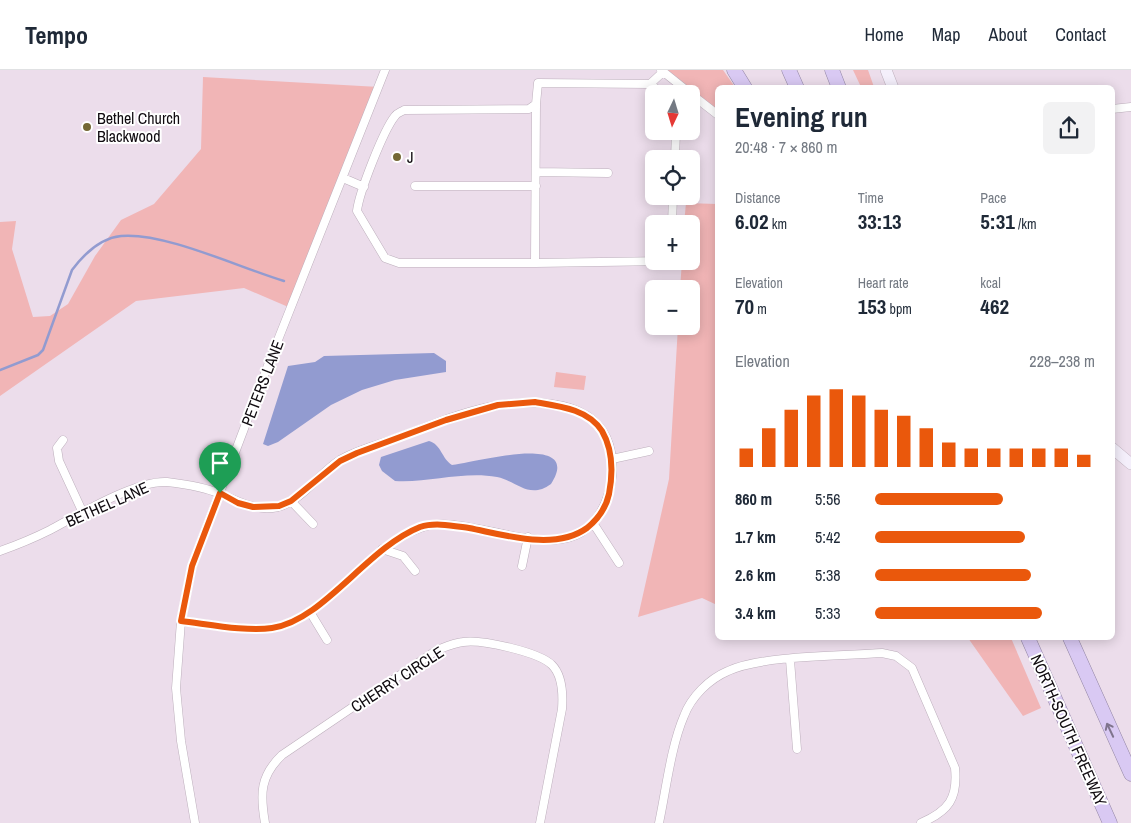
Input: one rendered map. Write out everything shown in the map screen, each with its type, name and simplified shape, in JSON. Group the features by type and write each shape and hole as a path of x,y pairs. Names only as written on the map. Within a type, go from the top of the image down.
{"highway":[{"path":"734,70 743,85"},
{"path":"789,70 795,85"},
{"path":"832,70 838,85"},
{"name":"NORTH-SOUTH FREEWAY","path":"1029,640 1110,823"},
{"path":"1071,640 1131,774"}],"main road":[{"path":"886,70 892,85"},
{"path":"1115,451 1131,464"}],"street":[{"name":"PETERS LANE","path":"195,823 181,741 176,688 181,621 192,566 385,70"},
{"path":"535,263 536,104 538,83 650,84 662,71 679,85"},
{"path":"700,101 715,113"},
{"path":"536,104 529,109 404,110 396,114 389,125 364,187 357,211 385,258 389,261 535,263 645,261"},
{"path":"1115,109 1131,107"},
{"path":"536,172 608,173"},
{"path":"343,178 364,187"},
{"path":"415,186 536,186"},
{"path":"181,621 271,628 300,618 310,612 382,549 421,527 436,525 528,538 562,539 578,534 603,511 609,495 612,459 606,438 598,425 579,411 535,402 498,405 446,420 340,461 291,501 313,524"},
{"path":"63,440 57,448 59,461 83,512"},
{"path":"612,459 649,451"},
{"name":"BETHEL LANE","path":"0,551 83,512 154,483 178,484 220,493 238,503 253,507 279,506 291,501"},
{"path":"592,523 619,563"},
{"path":"522,566 528,538"},
{"path":"382,549 403,556 415,572"},
{"path":"310,612 326,640"},
{"name":"CHERRY CIRCLE","path":"265,823 262,803 265,778 270,766 282,754 437,650 464,641 521,650 552,665 560,678 563,696 562,709 540,823"},
{"path":"659,823 683,716 693,698 728,671 761,662 882,653 896,656 912,668 955,768 956,782 951,802 944,811 921,823"},
{"path":"790,660 797,749"}],"shaded area":[{"path":"664,70 723,70 734,85 715,85 715,111 700,99 700,85 682,85"},
{"path":"853,70 868,70 873,85 860,85"},
{"path":"203,77 379,87 293,309 244,288 136,301 0,396 0,222 16,221 12,249 33,317 50,316 68,304 95,256 121,220 154,204 201,149"},
{"path":"715,204 715,604 702,598 638,617 669,479 677,335 700,335 700,280 681,280 681,270 700,270 700,215 685,215 686,205"},
{"path":"556,372 586,376 584,390 554,387"},
{"path":"969,640 1012,640 1041,708 1023,716"}],"water":[{"path":"434,353 446,361 446,372 395,380 362,390 331,405 278,442 268,446 263,444 288,366 315,362 324,356"},
{"path":"429,441 439,448 452,465 501,456 540,454 553,458 557,468 551,484 536,490 523,488 497,477 472,475 395,481 382,471 379,465 381,457"}],"waterway":[{"path":"0,370 38,355 43,350 72,270 82,258 100,243 114,237 139,236 180,245 284,281"}],"place":[{"name":"Bethel Church Blackwood","path":"87,127"},
{"name":"J","path":"397,157"}],"route":[{"path":"535,402 579,411 598,425 606,438 612,459 609,495 603,511 578,534 562,539 541,539 453,526 436,525 421,527 382,549 310,612 284,625 271,628 181,621 192,566 220,493 238,503 253,507 269,508 279,506 291,501 340,461 357,453 446,420 498,405 535,402"}]}
